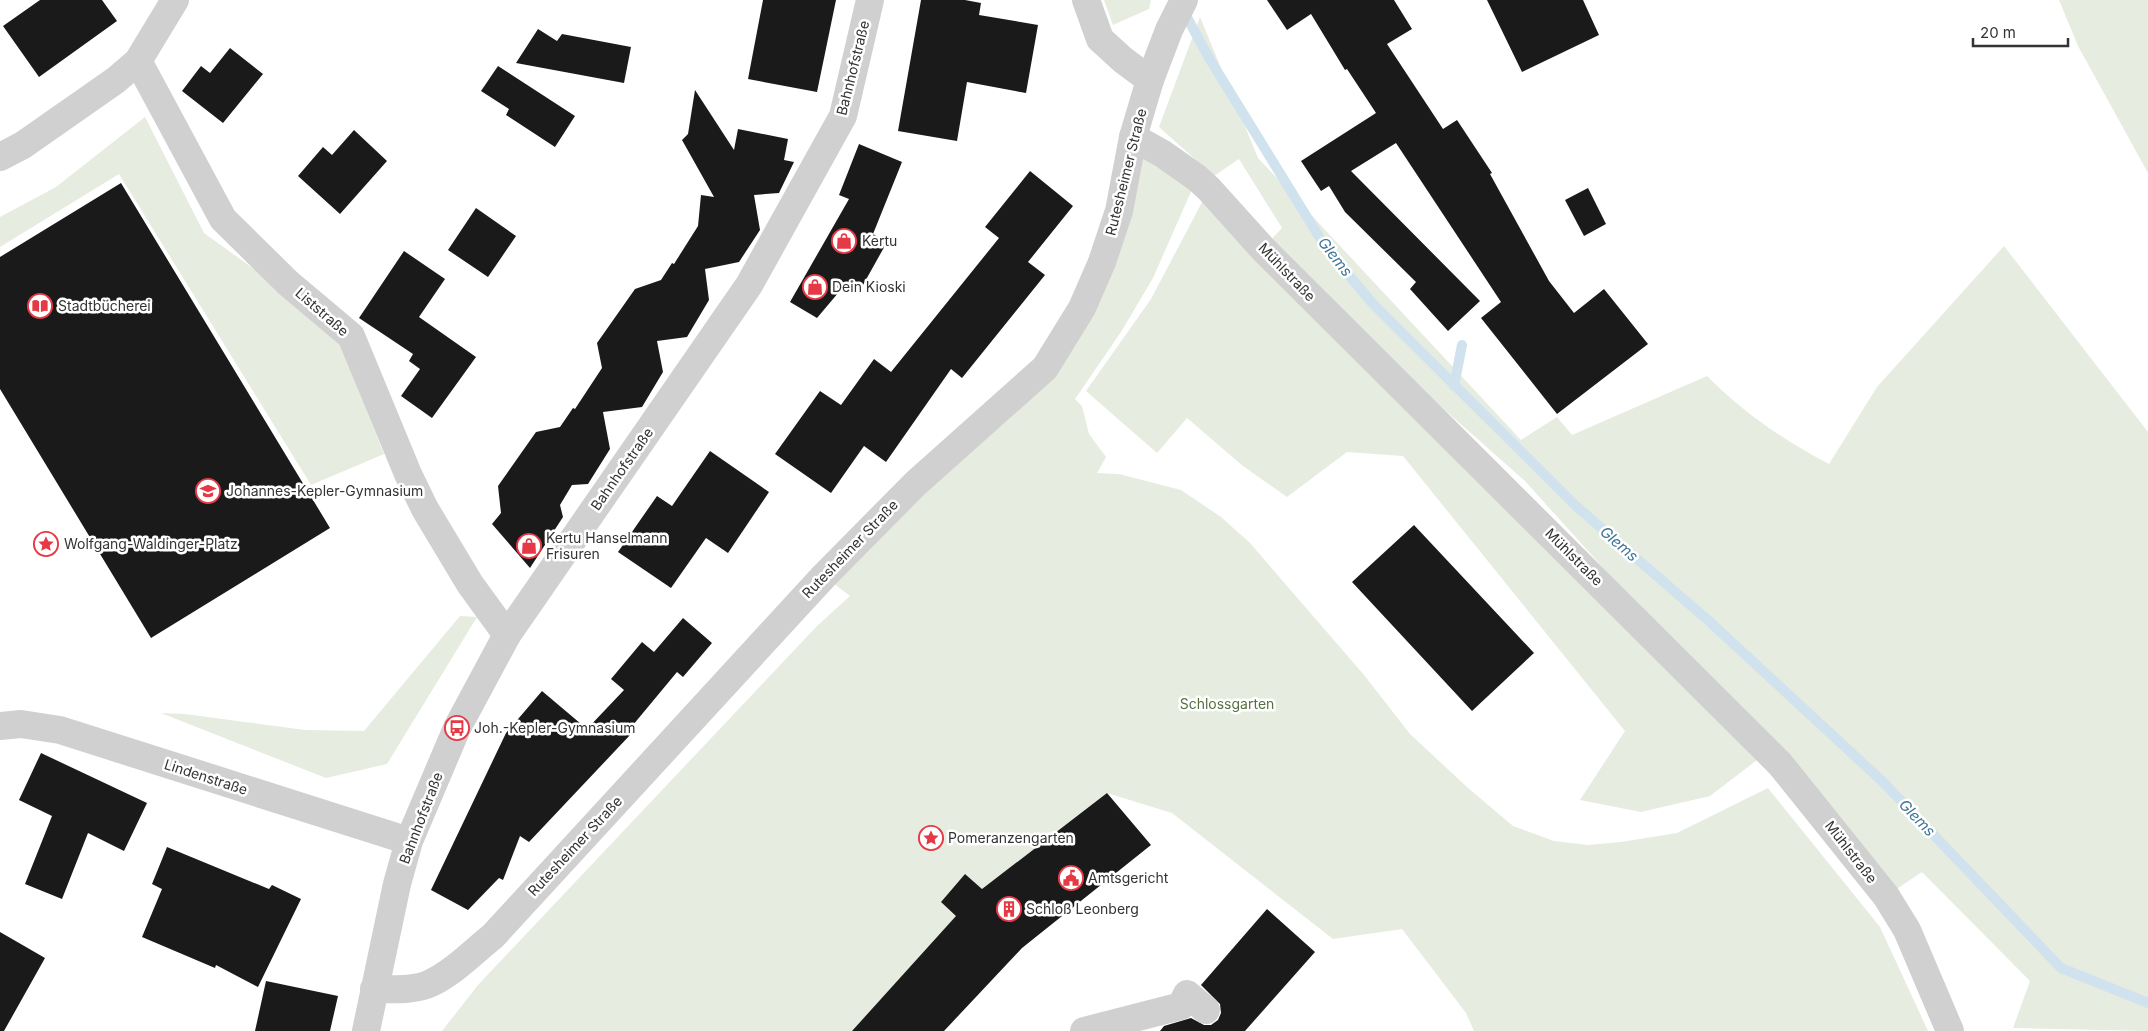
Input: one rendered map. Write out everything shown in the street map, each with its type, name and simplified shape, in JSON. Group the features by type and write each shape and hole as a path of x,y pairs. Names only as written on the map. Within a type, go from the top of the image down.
{"street":[{"path":"0,158 23,145 108,85 138,61 175,0"},
{"name":"Bahnhofstraße","path":"366,1031 397,884 409,841 456,728 507,634 749,285 843,116 870,0"},
{"path":"1086,0 1100,39 1123,60 1150,80"},
{"name":"Rutesheimer Straße","path":"374,988 402,989 430,984 457,966 493,936 824,576 914,484 1045,368 1082,308 1102,262 1119,211 1133,137 1150,80 1169,30 1184,0"},
{"name":"Liststraße","path":"138,61 223,219 288,283 351,336 408,474 425,509 470,584 507,634"},
{"name":"Mühlstraße","path":"1133,137 1163,154 1209,189 1276,262 1780,764 1886,896 1908,930 1950,1031"},
{"name":"Lindenstraße","path":"0,726 21,724 60,730 409,841"},
{"path":"1084,1031 1181,1006 1188,994 1206,1010"}],"green space":[{"path":"1104,0 1151,0 1149,9 1113,25"},
{"path":"2059,0 2148,0 2148,173 2078,46"},
{"path":"1200,17 1258,158 1521,440 1557,417 1572,435 1707,376 1735,402 1765,425 1829,464 1877,387 2004,246 2148,432 2148,1031 2013,1028 2030,981 1922,872 1886,896 1780,764 1525,481 1272,257 1757,760 1710,796 1641,812 1580,800 1625,731 1403,456 1347,452 1287,497 1243,466 1187,418 1157,453 1086,391 1151,299 1209,189 1263,248 1282,228 1239,159 1214,176 1159,127"},
{"path":"145,117 204,233 333,326 384,454 311,485 119,174 0,247 0,217 56,187"},
{"name":"Schlossgarten","path":"1133,137 1197,178 1153,278 1121,332 1075,399 1082,406 1089,434 1106,457 1097,473 1119,474 1181,490 1221,517 1250,543 1364,675 1410,734 1468,788 1513,826 1554,841 1588,845 1621,842 1677,833 1768,788 1880,927 1928,1031 1474,1031 1466,1013 1402,929 1333,939 1172,813 1107,793 982,889 965,874 941,902 957,916 852,1031 442,1031 478,985 817,626 850,596 824,576 1045,368 1082,308"},
{"path":"460,616 477,617 387,764 326,778 161,713 185,714 305,730 364,731"}],"building":[{"path":"40,0 102,0 117,21 39,77 3,26"},
{"path":"763,0 836,0 817,92 748,79"},
{"path":"921,0 965,0 981,3 979,15 1038,25 1026,93 967,82 957,141 898,131"},
{"path":"1267,0 1394,0 1412,29 1387,44 1443,129 1457,120 1492,173 1490,174 1549,281 1574,313 1604,289 1648,344 1557,414 1481,318 1501,302 1396,143 1351,171 1480,301 1448,331 1410,289 1416,282 1345,212 1329,186 1321,191 1301,161 1376,113 1347,69 1345,70 1311,14 1287,30"},
{"path":"1487,0 1583,0 1599,35 1522,72"},
{"path":"538,29 557,41 562,34 631,47 624,83 516,63"},
{"path":"230,48 263,74 223,123 182,91 201,66 210,73"},
{"path":"498,66 575,116 555,147 506,115 509,109 481,91"},
{"path":"695,90 734,150 738,129 788,139 784,160 794,162 779,193 754,195 760,230 739,262 705,269 709,300 687,337 657,341 663,372 642,407 603,412 610,449 588,484 572,485 560,505 563,517 530,568 492,524 501,513 498,486 536,432 560,427 573,408 575,409 602,368 597,343 635,289 661,280 672,263 674,264 698,226 701,195 714,197 682,140 688,134"},
{"path":"354,130 387,161 340,214 298,176 323,147 332,155"},
{"path":"859,144 902,162 873,234 887,242 858,294 844,286 817,318 790,302 849,199 839,195"},
{"path":"1030,171 1073,206 1028,262 1045,275 962,378 951,369 886,462 864,446 831,493 775,454 820,391 841,405 874,359 891,372 999,238 985,227"},
{"path":"121,183 330,528 151,638 0,389 0,257"},
{"path":"1588,188 1606,224 1584,236 1565,200"},
{"path":"476,208 516,236 488,277 448,250"},
{"path":"404,251 445,279 419,317 476,357 432,418 401,396 420,369 409,361 413,354 359,318"},
{"path":"710,451 769,492 728,553 706,538 671,588 618,552 657,496 672,506"},
{"path":"1414,525 1534,653 1472,711 1352,582"},
{"path":"683,618 712,643 683,677 677,672 628,731 631,734 529,842 520,836 503,880 499,878 468,910 431,890 506,733 542,691 587,729 624,690 611,679 642,642 654,652"},
{"path":"41,753 147,803 124,851 88,833 62,899 25,884 52,816 19,800"},
{"name":"Schloß Leonberg","path":"1107,793 1151,845 1022,948 944,1031 852,1031 956,916 941,902 965,874 982,889"},
{"path":"167,847 269,889 272,885 301,899 258,987 216,965 215,968 142,937 162,889 152,884"},
{"path":"1267,909 1315,952 1245,1031 1160,1031 1164,1026 1191,1018 1204,1025 1211,1025 1218,1020 1221,1013 1220,1004 1201,985"},
{"path":"0,932 45,958 4,1031 0,1031"},
{"path":"266,981 338,996 330,1031 255,1031"}],"waterway":[{"name":"Glems","path":"1183,10 1209,58 1326,248 1374,305 1577,507 1710,622 1883,782 2061,968 2148,1003"},
{"path":"1454,386 1462,345"}],"place":[{"name":"Kertu","path":"844,241"},
{"name":"Dein Kioski","path":"815,287"},
{"name":"Stadtbücherei","path":"40,306"},
{"name":"Johannes-Kepler-Gymnasium","path":"208,491"},
{"name":"Wolfgang-Waldinger-Platz","path":"46,544"},
{"name":"Kertu Hanselmann Frisuren","path":"529,546"},
{"name":"Joh.-Kepler-Gymnasium","path":"457,728"},
{"name":"Pomeranzengarten","path":"931,838"},
{"name":"Amtsgericht","path":"1071,878"},
{"name":"Schloß Leonberg","path":"1009,909"}]}
